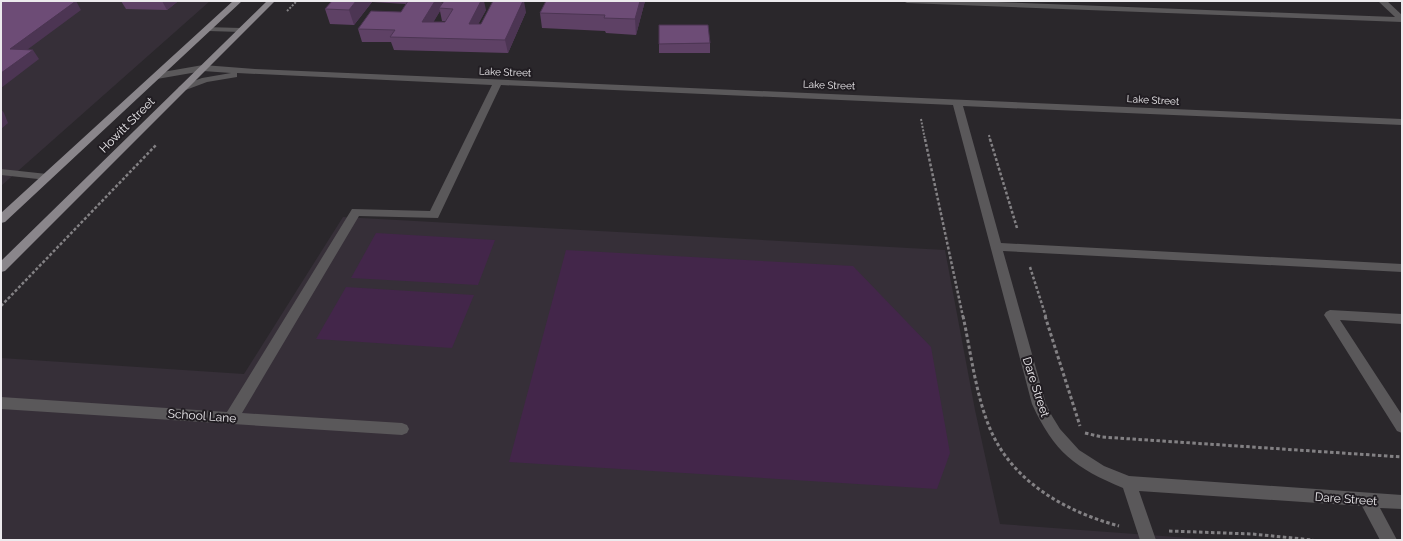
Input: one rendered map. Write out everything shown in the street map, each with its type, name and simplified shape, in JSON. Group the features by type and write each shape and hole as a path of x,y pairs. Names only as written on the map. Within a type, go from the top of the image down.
{"main road":[{"name":"Howitt Street","path":"1,220 238,1"},
{"name":"Howitt Street","path":"1,268 271,1"}],"street":[{"path":"906,1 1402,20"},
{"path":"1382,1 1402,20"},
{"path":"208,29 241,30"},
{"name":"Lake Street","path":"157,76 203,68 255,72 1402,122"},
{"name":"Lake Street","path":"183,88 210,79 255,72"},
{"path":"231,418 356,212 434,215 498,82"},
{"name":"Dare Street","path":"957,102 995,247 1039,404 1049,427 1061,442 1078,458 1107,475 1129,483 1402,502"},
{"path":"1,172 47,177"},
{"path":"995,247 1402,268"},
{"path":"1402,320 1330,315 1402,427"},
{"name":"School Lane","path":"1,403 402,429"},
{"path":"1129,483 1148,540"},
{"path":"1367,500 1389,540"}],"path":[{"path":"921,119 983,410"},
{"path":"988,130 1082,431 1102,437 1402,457"},
{"path":"1,306 156,144"}],"shaded area":[{"path":"1,1 210,1 1,186"},
{"path":"343,217 945,250 975,410 1000,524 1217,540 1,540 1,358 244,374"},
{"path":"376,233 495,240 478,285 351,278"},
{"path":"566,250 853,266 931,347 950,453 937,489 509,462"},
{"path":"346,287 474,295 452,348 316,339"}],"building":[{"path":"1,1 76,1 10,49 33,50 1,73"},
{"path":"332,1 356,1 349,10 325,9"},
{"path":"408,1 435,1 422,22 445,22 453,9 439,8 444,1 481,1 469,24 481,24 493,1 523,1 505,40 390,37 395,30 358,29 371,11 401,12"},
{"path":"546,1 640,1 635,19 604,18 605,15 540,13"},
{"path":"659,25 708,25 710,43 659,44"}]}
